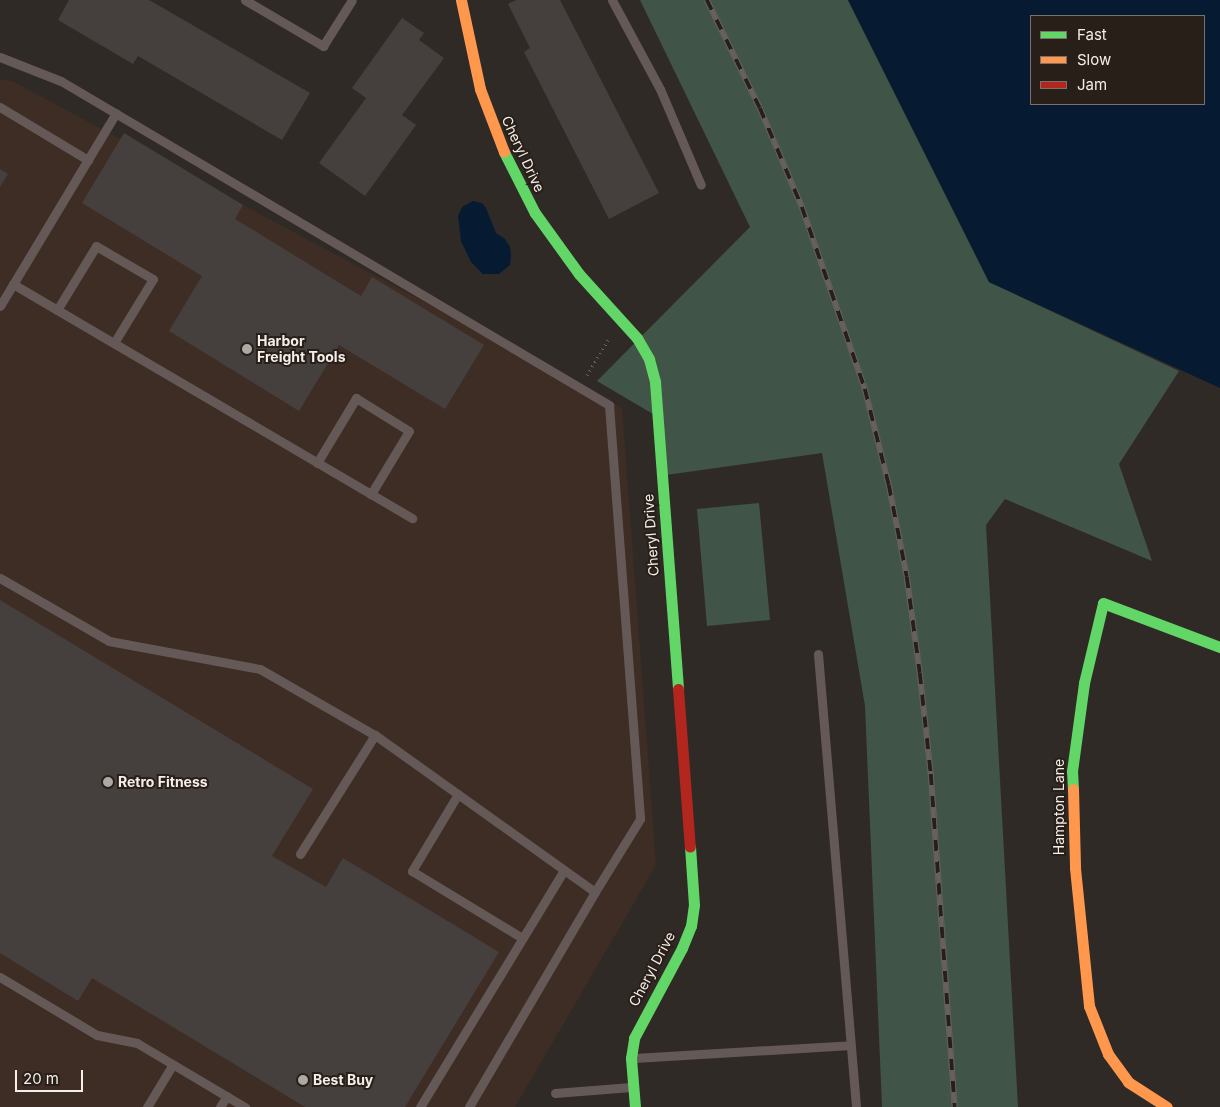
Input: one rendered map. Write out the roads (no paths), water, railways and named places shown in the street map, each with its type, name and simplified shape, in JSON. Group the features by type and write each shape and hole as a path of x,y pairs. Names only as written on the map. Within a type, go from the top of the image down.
{"street":[{"name":"Cheryl Drive","path":"461,0 483,98 500,145 516,178 535,213 590,288 621,318 644,348 655,382 694,905 691,926 687,936 638,1027 634,1038 631,1058 635,1107"},
{"name":"Hampton Lane","path":"1167,1107 1128,1082 1108,1054 1089,1006 1075,868 1072,771 1084,683 1103,603 1220,647"}],"lane":[{"path":"245,0 323,46 352,0"},
{"path":"612,0 658,83 701,185"},
{"path":"0,57 61,81 609,405 640,819 469,1107"},
{"path":"0,107 88,160"},
{"path":"0,306 116,114"},
{"path":"57,310 96,246 153,279 114,343"},
{"path":"13,284 412,518"},
{"path":"317,463 356,398 409,431 371,494"},
{"path":"0,578 109,641 260,668 375,735 595,892"},
{"path":"818,654 856,1107"},
{"path":"300,854 375,735"},
{"path":"458,794 412,871 522,938"},
{"path":"420,1107 564,870"},
{"path":"0,977 97,1035 137,1043 245,1107"},
{"path":"631,1058 851,1045"},
{"path":"148,1107 173,1064"},
{"path":"556,1094 634,1087"},
{"path":"220,1107 227,1096"}],"water":[{"path":"848,0 1220,0 1220,388 989,282"},
{"path":"473,201 482,203 486,208 496,233 505,239 510,247 510,265 499,274 483,274 471,262 461,241 458,216 462,207"}],"railway":[{"path":"707,0 760,108 802,207 865,389 889,485 907,577 931,774 955,1107"}],"place":[{"name":"Harbor Freight Tools","path":"247,349"},
{"name":"Retro Fitness","path":"108,782"},
{"name":"Best Buy","path":"303,1080"}]}
